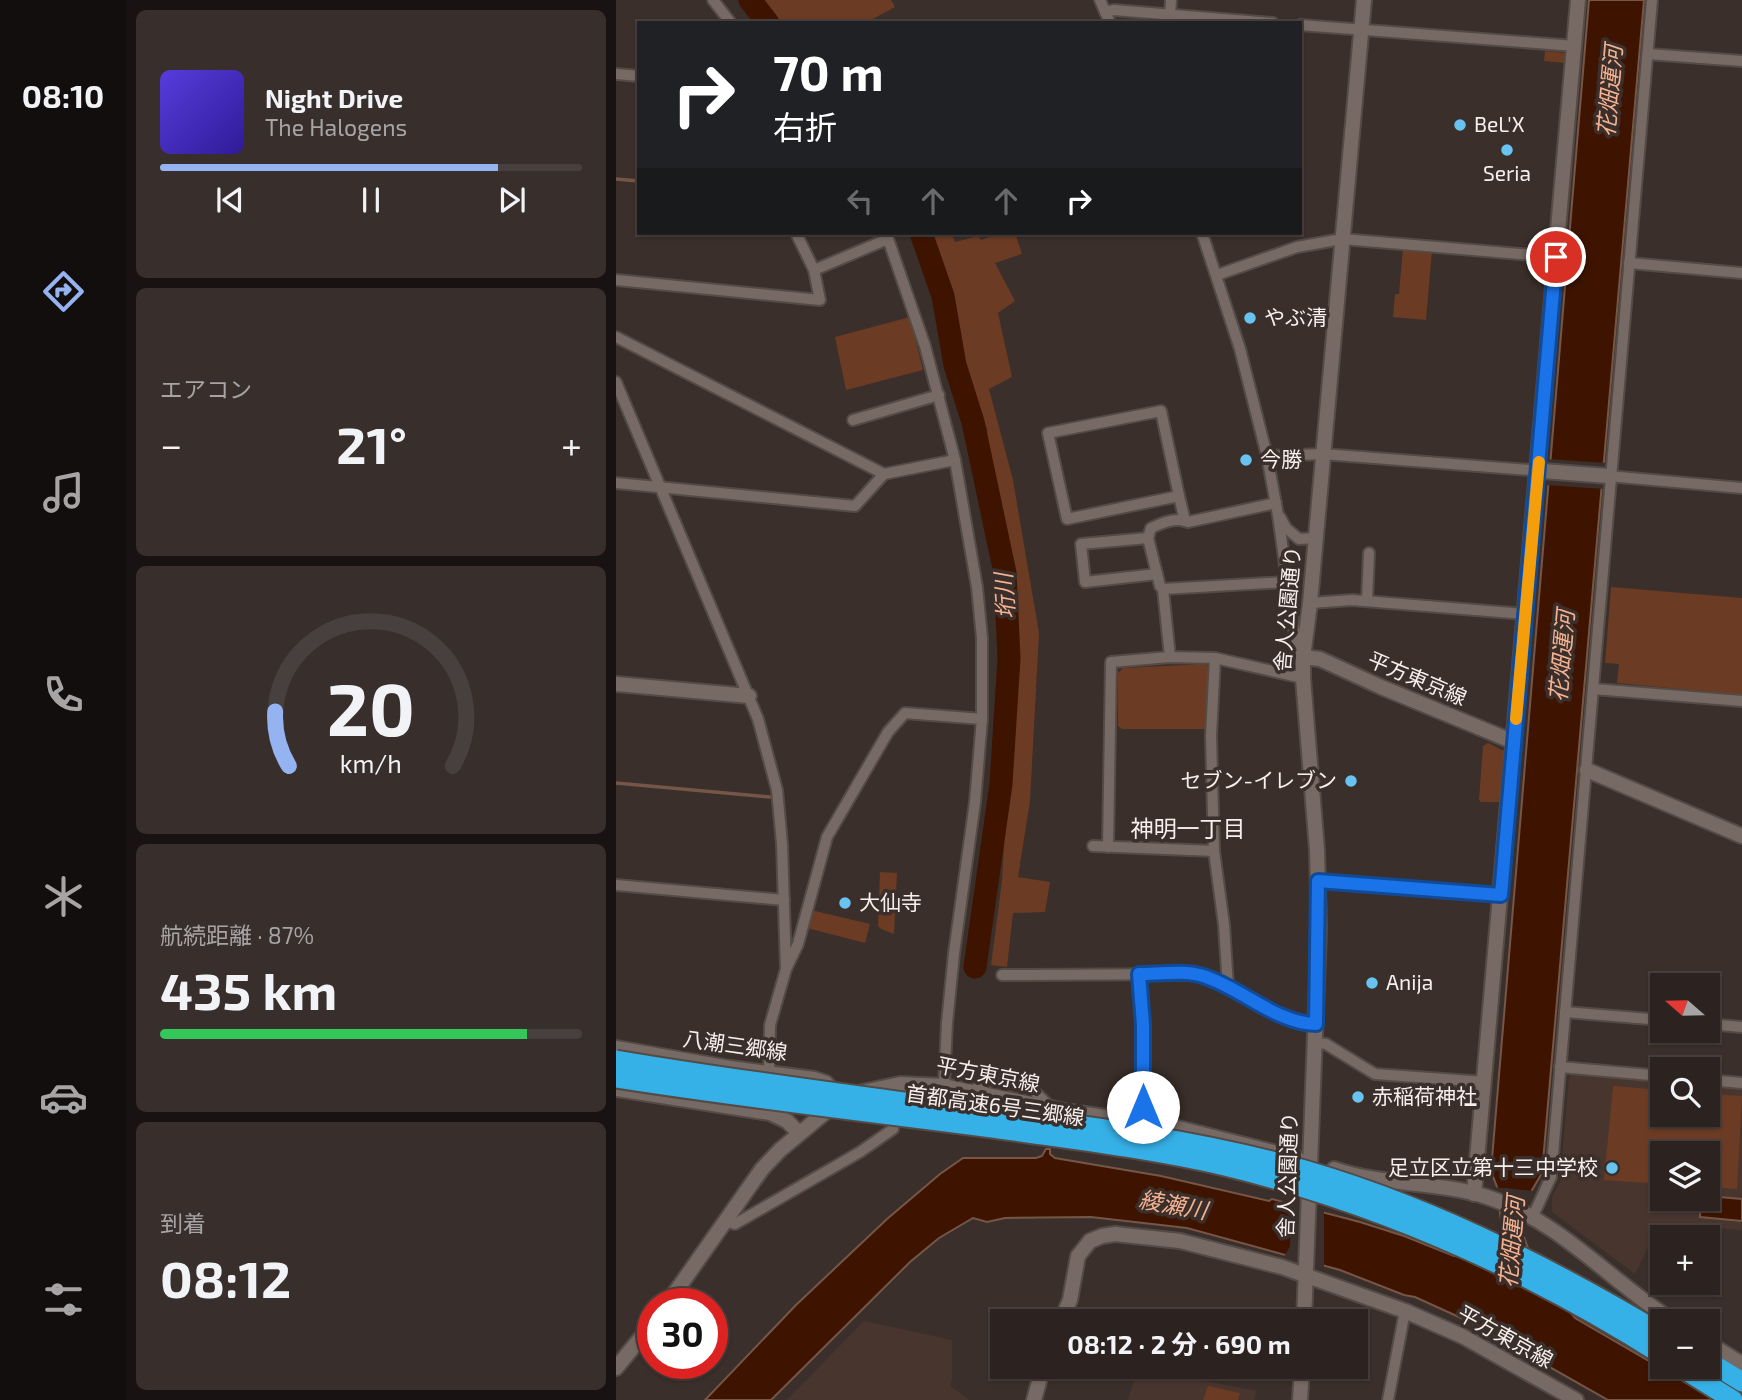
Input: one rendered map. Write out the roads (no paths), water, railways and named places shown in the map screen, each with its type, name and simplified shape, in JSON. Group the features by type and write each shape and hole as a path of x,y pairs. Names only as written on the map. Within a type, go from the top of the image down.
{"highway":[{"name":"首都高速6号三郷線","path":"616,1060 726,1079 1160,1138 1285,1164 1404,1204 1483,1236 1570,1280 1650,1327"},
{"name":"首都高速6号三郷線","path":"616,1078 726,1096 943,1122 1157,1152 1278,1180 1403,1222 1514,1272 1561,1295 1650,1348"},
{"path":"1720,1368 1742,1382"},
{"path":"1699,1379 1733,1400"}],"main road":[{"name":"舎人公園通り","path":"1304,1309 1316,1043 1318,881 1303,657 1364,0"},
{"path":"1481,1196 1486,1083 1501,895 1525,614 1541,471 1578,0"},
{"path":"1541,471 1610,477"},
{"name":"平方東京線","path":"1303,657 1320,659 1514,742"},
{"path":"616,684 750,696"},
{"path":"1587,770 1742,836"},
{"name":"八潮三郷線","path":"616,1048 821,1081 826,1083 840,1100"},
{"path":"671,1099 679,1060"},
{"name":"平方東京線","path":"678,1288 757,1175 799,1133 840,1100 862,1091 900,1084 944,1086 1052,1108 1215,1135 1368,1179 1481,1196 1531,1215 1550,1226 1655,1309"},
{"path":"616,1089 779,1116 799,1133"},
{"path":"709,1105 808,1099 840,1100"},
{"name":"平方東京線","path":"1067,1309 1078,1256 1085,1245 1102,1236 1115,1234 1180,1241 1306,1269 1462,1336 1576,1400"},
{"path":"616,1368 637,1342"},
{"path":"1720,1350 1742,1364"},
{"path":"1034,1400 1040,1379"},
{"path":"1300,1400 1301,1379"}],"street":[{"path":"713,0 729,21"},
{"path":"1100,0 1108,18"},
{"path":"1170,14 1171,0"},
{"path":"1531,1215 1551,1177 1652,0"},
{"path":"1108,18 1114,9 1250,21"},
{"path":"1302,25 1574,46"},
{"path":"1647,54 1742,61"},
{"path":"616,74 637,76"},
{"path":"616,280 820,300 814,270 797,235"},
{"path":"1203,235 1240,349 1267,456 1278,515 1294,637 1303,657"},
{"path":"814,270 887,236 911,300 939,395 955,460 977,587 982,638 982,719 975,802 948,1009 944,1086"},
{"path":"1217,275 1297,247 1342,239 1556,257"},
{"path":"1629,264 1742,273"},
{"path":"616,337 884,474"},
{"path":"616,382 750,696 777,790 786,969"},
{"path":"853,420 939,395"},
{"path":"1179,496 1067,519 1048,433 1161,411 1185,521"},
{"path":"1267,456 1323,454 1541,471"},
{"path":"616,483 855,506 884,474 955,460"},
{"path":"1610,477 1742,488"},
{"path":"1170,657 1163,589 1148,538 1151,528 1178,519 1185,521 1276,503"},
{"path":"1278,515 1286,528 1299,538 1315,538"},
{"path":"1148,538 1081,544 1085,582 1157,574"},
{"path":"1367,601 1370,553"},
{"path":"1163,589 1287,582"},
{"path":"1310,603 1352,600 1525,614"},
{"path":"1108,847 1111,662 1170,657 1215,658 1303,678"},
{"path":"1215,658 1211,736 1214,851 1224,925 1227,987"},
{"path":"1594,689 1742,701"},
{"path":"769,1073 770,1025 786,969 798,944 827,837 888,732 905,713 982,719"},
{"path":"1093,846 1214,851"},
{"path":"1318,881 1501,895"},
{"path":"616,885 784,900"},
{"path":"1139,974 1143,1025 1143,1122"},
{"path":"1002,975 1200,974 1299,1023 1316,1024"},
{"path":"1565,1012 1650,1019"},
{"path":"1720,1025 1742,1027"},
{"path":"1316,1043 1326,1044 1375,1073 1486,1083"},
{"path":"1560,1067 1650,1075"},
{"path":"1720,1081 1742,1083"},
{"path":"725,1221 735,1224 860,1152 893,1129 900,1084"},
{"path":"1388,1400 1405,1311"}],"water":[{"path":"1589,0 1644,0 1542,1173 1532,1190 1527,1222 1501,1221 1497,1187 1491,1171"},
{"name":"綾瀬川","path":"1046,1149 1050,1149 1050,1154 1055,1158 1161,1176 1269,1201 1272,1199 1360,1222 1454,1256 1463,1256 1501,1235 1524,1237 1535,1268 1575,1318 1650,1362 1650,1379 1680,1379 1716,1400 1608,1400 1470,1322 1415,1297 1340,1270 1187,1228 1091,1217 1005,1218 987,1222 973,1218 939,1238 910,1262 771,1400 705,1400 796,1305 887,1219 940,1174 963,1158 1042,1156"},
{"path":"1720,1197 1742,1199 1742,1221 1700,1217 1700,1211 1720,1211"}],"waterway":[{"name":"垳川","path":"750,0 766,21"},
{"path":"616,179 637,181"},
{"name":"垳川","path":"922,235 943,296 955,365 973,422 1005,573 1009,658 1001,784 975,967"},
{"path":"616,783 770,797"},
{"name":"花畑運河","path":"1511,1252 1515,1207"}],"place":[{"name":"BeL'X","path":"1460,125"},
{"name":"Seria","path":"1507,150"},
{"name":"やぶ清","path":"1250,318"},
{"name":"今勝","path":"1246,460"},
{"name":"セブン-イレブン","path":"1351,781"},
{"name":"大仙寺","path":"845,903"},
{"name":"Anija","path":"1372,983"},
{"name":"赤稲荷神社","path":"1358,1097"},
{"name":"足立区立第十三中学校","path":"1612,1168"}],"district":[{"name":"神明一丁目","path":"1188,829"}]}
